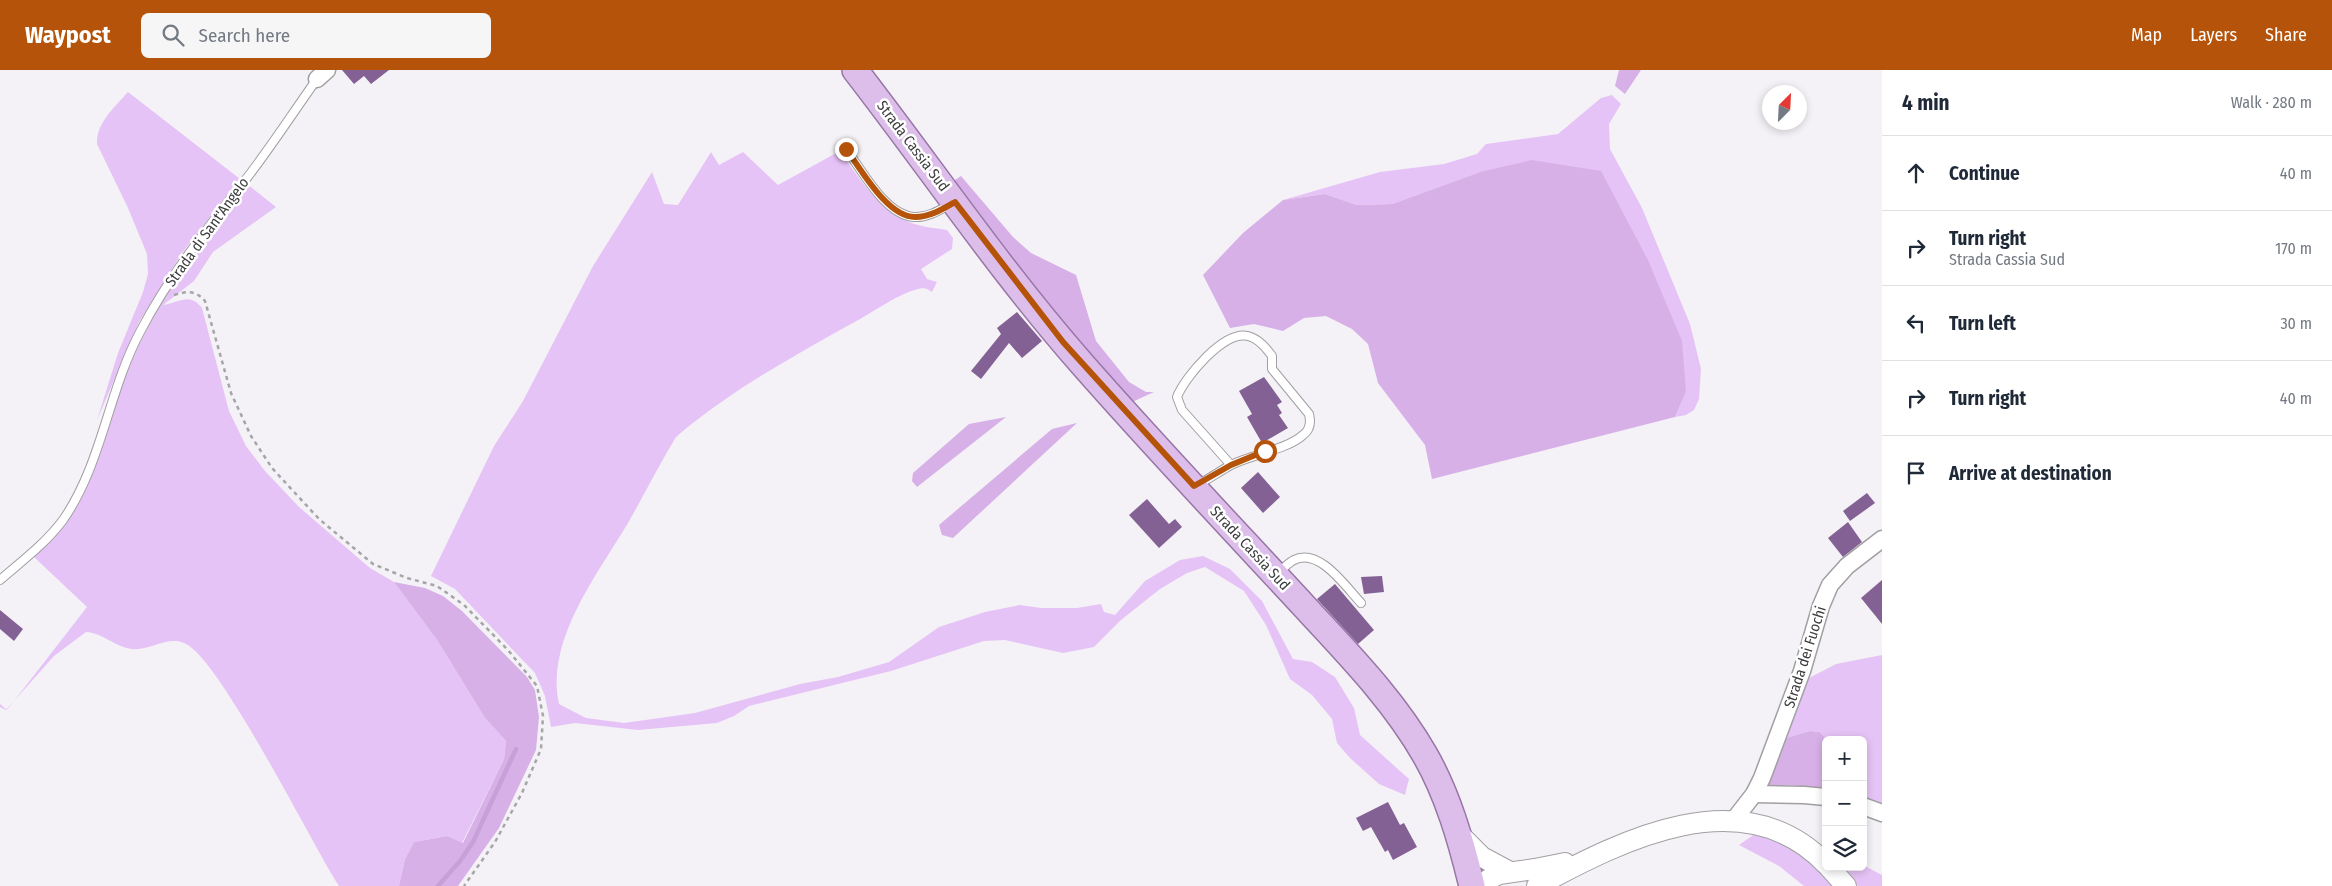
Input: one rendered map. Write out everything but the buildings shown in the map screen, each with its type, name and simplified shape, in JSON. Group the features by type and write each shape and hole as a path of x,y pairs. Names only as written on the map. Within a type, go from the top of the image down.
{"main road":[{"name":"Strada Cassia Sud","path":"855,70 1063,342 1356,664 1402,720 1435,772 1458,832 1472,886"}],"street":[{"name":"Strada dei Fuochi","path":"1733,821 1754,794 1802,671 1821,606 1830,585 1847,566 1882,539"},
{"path":"1754,794 1804,795 1822,797"},
{"path":"1867,807 1882,813"},
{"path":"1476,886 1492,876 1594,856 1678,826 1706,821 1733,821 1754,824 1780,833 1805,846 1822,861"},
{"path":"1458,832 1482,857 1510,872"},
{"path":"1537,886 1594,856"},
{"path":"1833,871 1846,886"}],"lane":[{"name":"Strada di Sant'Angelo","path":"0,580 47,539 63,519 90,469 123,366 158,299 187,254 243,183 322,74"},
{"path":"846,149 883,200 899,213 915,217 933,213 955,202"},
{"path":"1194,486 1231,465 1265,451 1290,444 1304,435 1309,428 1310,420 1308,414 1272,369 1272,356 1263,345 1249,336 1238,336 1211,351 1186,379 1177,397 1182,410 1231,465"},
{"path":"1276,576 1295,559 1304,557 1314,559 1323,563 1361,603"}],"path":[{"path":"158,299 187,291 198,294 204,301 231,392 251,436 272,468 319,518 373,564 407,578 437,586 450,594 508,650 537,686 543,716 541,749 522,793 495,842 464,886"}],"shaded area":[{"path":"1619,70 1641,70 1625,94 1615,86"},
{"path":"128,92 240,179 182,253 139,322 97,420 118,353 143,292 148,274 147,254 128,208 97,144 103,122"},
{"path":"1612,95 1621,104 1609,124 1610,149 1642,208 1690,324 1701,369 1699,399 1694,410 1686,415 1675,417 1686,392 1480,172 1392,204 1357,205 1325,194 1283,200 1380,172 1444,164 1477,154 1486,144 1558,134 1601,98"},
{"path":"840,151 870,192 888,209 914,224 947,230 953,238 952,249 921,269 927,279 937,282 932,292 920,288 888,302 742,388 676,437 577,609 560,656 557,680 559,704 586,718 624,723 695,713 800,684 838,677 889,662 939,627 985,612 1020,605 1041,608 1077,608 1101,604 1104,612 1115,615 1145,581 1180,560 1203,556 1230,569 1262,601 1293,659 1312,662 1335,677 1354,708 1360,735 1409,779 1405,795 1379,784 1350,758 1337,743 1332,719 1312,695 1290,679 1266,625 1244,591 1205,567 1187,573 1160,589 1121,620 1094,647 1063,653 1005,640 984,641 891,671 749,706 734,716 717,723 638,730 575,723 551,727 545,696 535,673 455,589 431,576 494,446 523,401 593,266 652,172 664,204 678,205 711,152 719,165 743,152 778,185"},
{"path":"1532,160 1601,171 1648,260 1682,341 1686,392 1675,417 1432,479 1425,445 1378,383 1368,344 1352,329 1326,316 1304,318 1283,331 1254,324 1230,328 1203,275 1243,233 1283,200 1325,194 1357,205 1392,204 1480,172"},
{"path":"961,176 1013,237 1031,253 1076,275 1096,341 1129,382 1146,392 1154,392 1130,403 1039,300 952,182"},
{"path":"247,184 276,207 213,252 194,281 163,305 189,299 198,303 202,308 229,411 246,446 265,471 299,507 370,568 394,582 437,640 485,718 506,741 504,759 462,843 447,836 414,842 405,859 399,886 339,886 264,754 219,680 199,655 184,643 171,641 145,648 132,649 86,632 54,656 14,701 87,607 34,557 58,533 89,482 125,370 176,276"},
{"path":"1006,417 917,487 912,481 913,473 969,424"},
{"path":"1077,423 953,538 942,535 939,525 1052,429"},
{"path":"394,582 425,588 443,596 462,611 527,677 535,690 539,717 536,750 499,828 458,886 399,886 405,859 414,842 447,836 463,843 504,759 506,741 485,718 437,640"},
{"path":"1882,655 1882,806 1867,800 1867,736 1824,736 1820,732 1810,731 1786,738 1809,678 1836,664"},
{"path":"1810,731 1820,732 1824,736 1822,789 1790,785 1767,786 1786,738"},
{"path":"1756,833 1791,847 1811,862 1835,886 1804,886 1779,866 1739,845"},
{"path":"1867,867 1882,875 1882,886 1858,886 1845,871 1867,871"}],"waterway":[{"path":"438,886 460,861 473,842 516,749"}],"route":[{"path":"846,149 883,200 899,213 915,217 933,213 955,202 1063,342 1194,486 1231,465 1265,451"}]}
